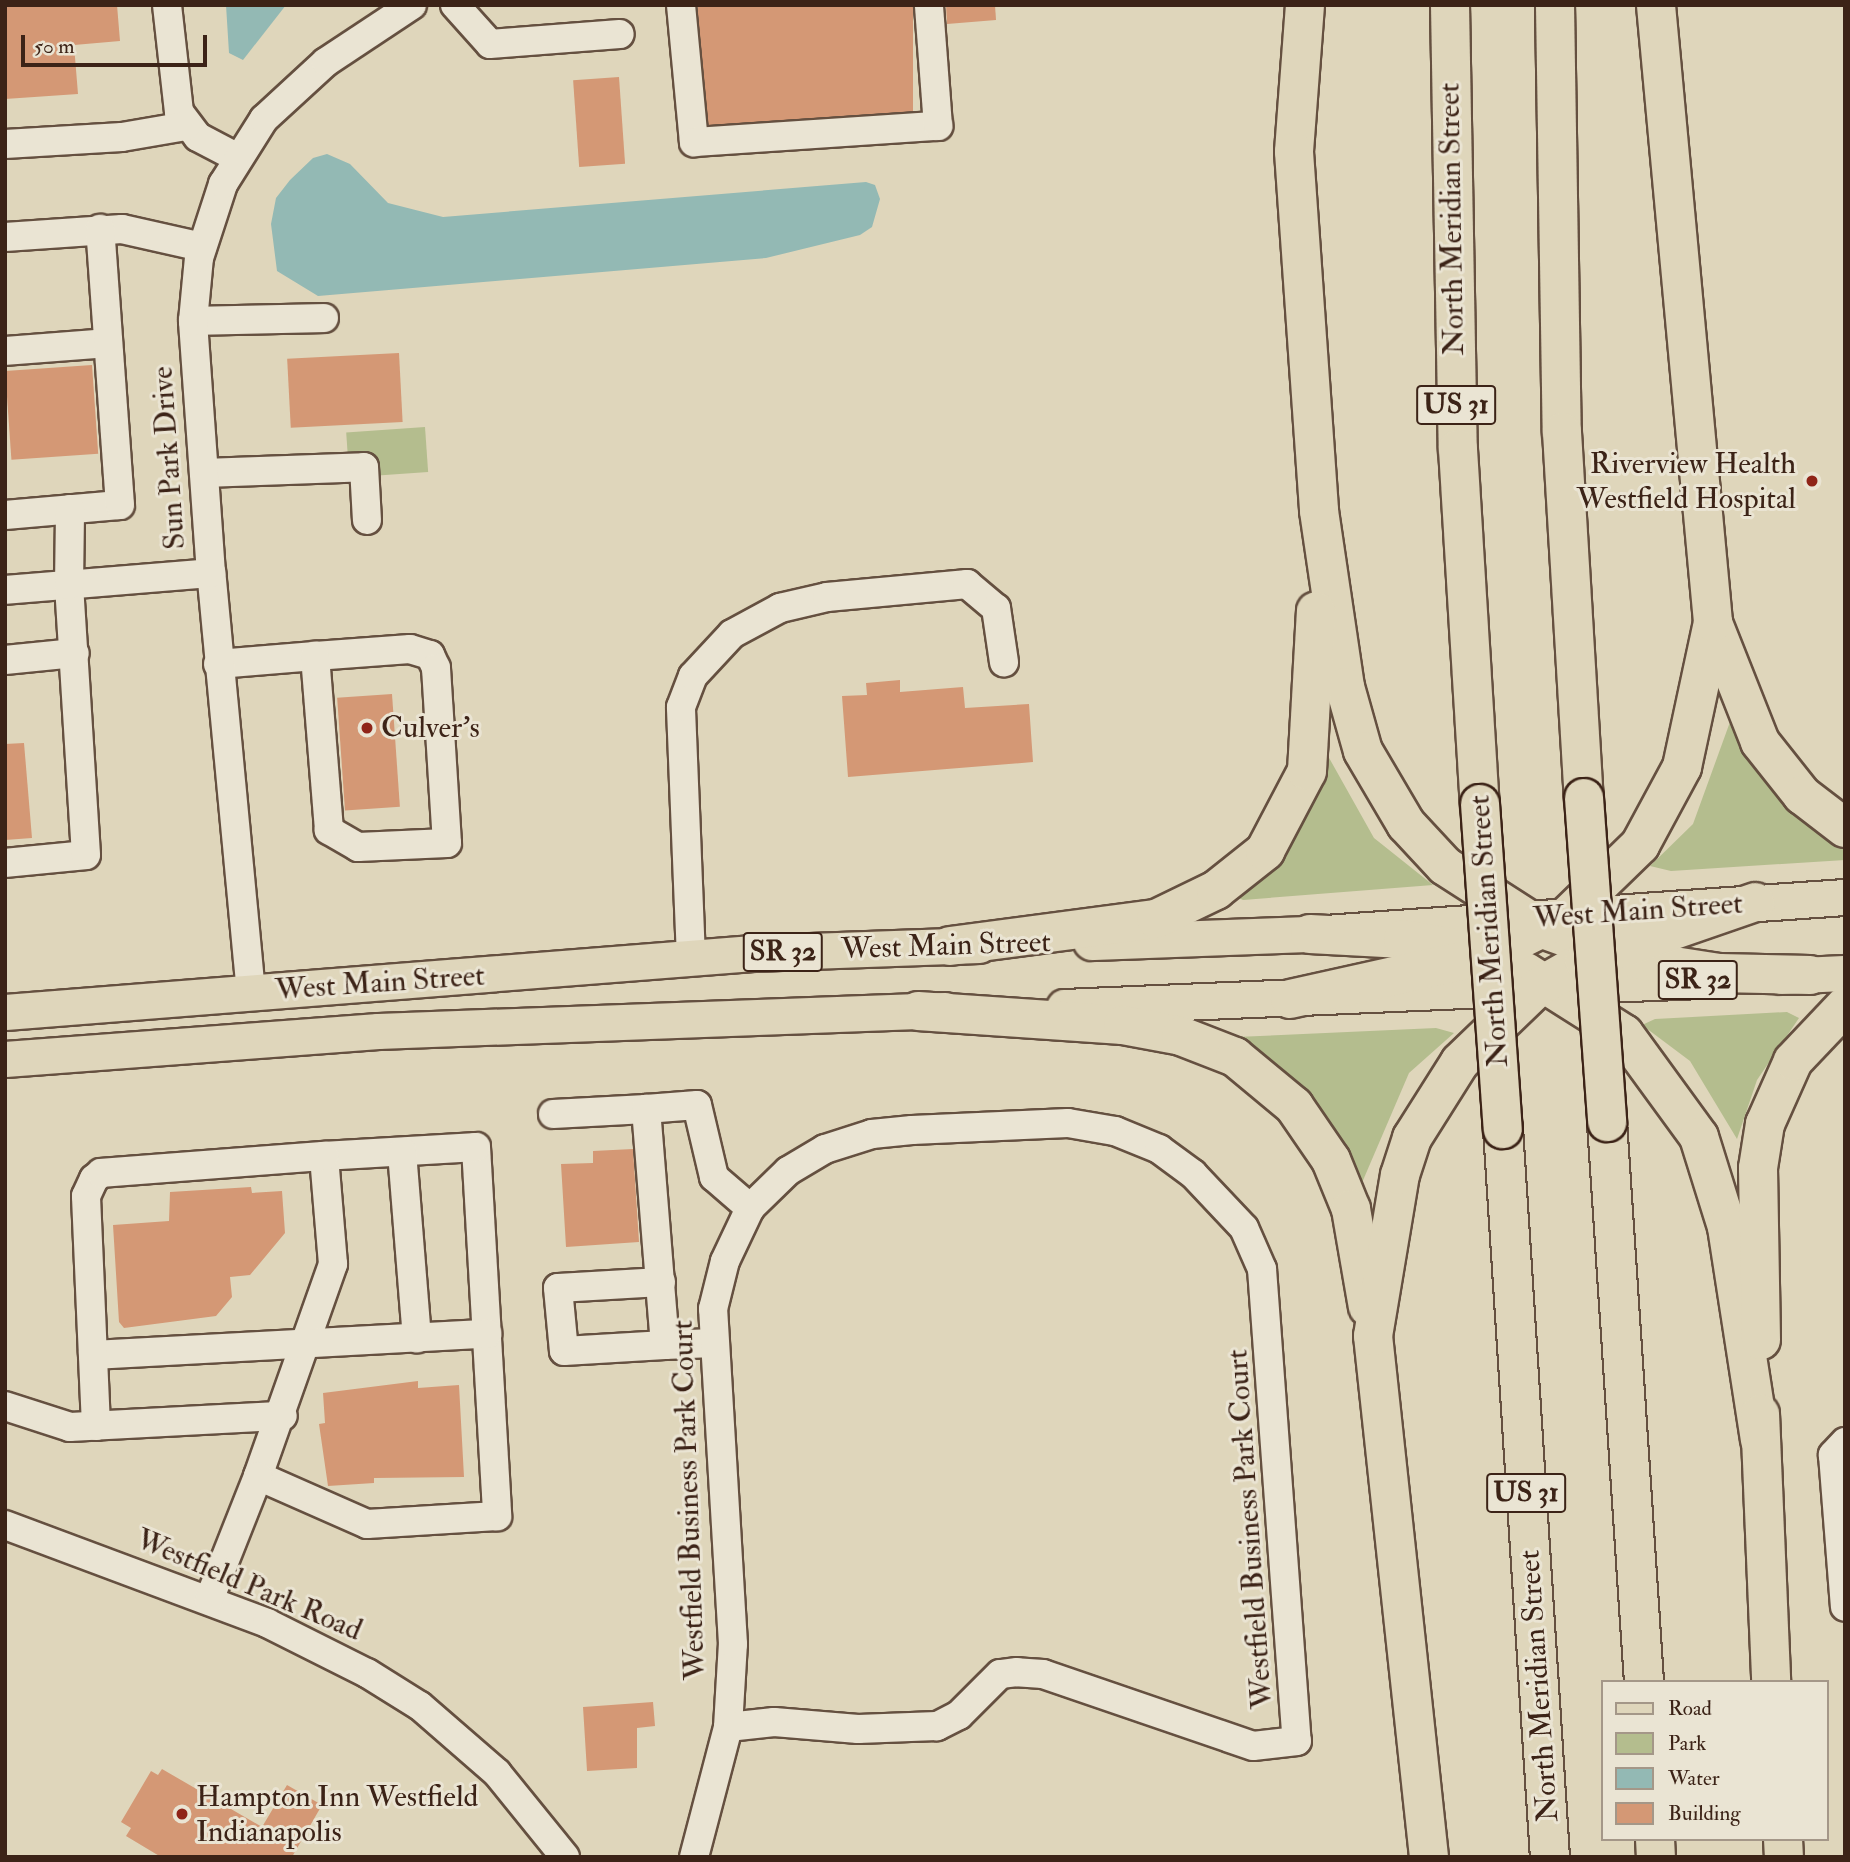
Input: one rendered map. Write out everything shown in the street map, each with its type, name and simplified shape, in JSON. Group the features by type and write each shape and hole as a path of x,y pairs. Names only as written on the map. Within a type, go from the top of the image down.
{"highway":[{"path":"1305,5 1294,152 1319,511 1345,687 1363,751 1406,824 1445,866 1545,922 1607,952 1719,973 1827,974"},
{"name":"North Meridian Street","path":"1450,5 1458,449 1550,1857"},
{"path":"1555,5 1562,432 1644,1680"},
{"path":"1290,999 1488,955 1545,922 1628,860 1663,808 1694,723 1713,622 1656,5"},
{"path":"950,946 1156,919 1216,890 1265,851 1299,792 1312,745 1319,511"},
{"path":"1713,622 1760,742 1802,795 1845,828"},
{"path":"1373,1336 1400,1175 1423,1115 1460,1062 1544,985 1607,952 1755,902"},
{"path":"1310,934 1403,939 1488,955 1544,985 1624,1034 1699,1138 1727,1227 1760,1440"},
{"path":"1771,1680 1760,1440 1760,1144 1772,1102 1793,1061 1845,1006"},
{"path":"918,1011 1123,1025 1181,1036 1235,1057 1294,1106 1342,1181 1373,1336 1429,1857"}],"main road":[{"name":"West Main Street","path":"5,1012 691,958 1545,922 1755,902 1845,897"},
{"name":"West Main Street","path":"5,1059 377,1031 1290,999 1544,985 1827,974"}],"street":[{"path":"166,5 174,99 186,126 238,158"},
{"name":"Sun Park Drive","path":"251,993 218,664 193,321 202,247 238,158 283,99 326,62 412,5"},
{"path":"455,5 490,44 620,34"},
{"path":"681,5 694,142 938,126 929,5"},
{"path":"5,145 122,137 186,126"},
{"path":"5,515 120,505 100,229"},
{"path":"5,237 100,229 146,231 202,247"},
{"path":"193,321 324,318"},
{"path":"5,351 108,343"},
{"path":"204,473 364,467 367,520"},
{"path":"5,863 86,855 69,585 70,509"},
{"path":"5,590 211,573"},
{"path":"691,958 681,707 693,676 732,634 780,608 827,597 967,584 996,608 1003,662"},
{"path":"218,664 315,656 410,649 434,659 447,843 358,847 329,830 315,656"},
{"path":"5,660 75,653"},
{"path":"552,1114 696,1105 714,1177 750,1208"},
{"path":"646,1109 665,1345"},
{"name":"Westfield Business Park Court","path":"694,1857 728,1727 733,1644 713,1309 725,1261 750,1208 788,1171 825,1149 872,1134 1068,1123 1115,1131 1159,1149 1219,1198 1244,1228 1262,1269 1297,1741 1253,1746 1043,1674 1017,1672 1000,1674 959,1715 937,1726 858,1729 774,1722 728,1727"},
{"path":"96,1426 86,1196 101,1173 476,1147 497,1516 367,1524 258,1476"},
{"path":"402,1152 417,1338"},
{"path":"209,1600 283,1416 332,1264 324,1156"},
{"path":"661,1282 558,1288 564,1351 713,1343"},
{"path":"93,1355 487,1334"},
{"path":"5,1406 47,1422 96,1426 283,1416"},
{"path":"1845,1442 1833,1455 1845,1607"},
{"name":"Westfield Park Road","path":"5,1525 209,1600 317,1644 420,1706 496,1773 565,1857"}],"green space":[{"path":"425,427 428,472 349,477 346,433"},
{"path":"1730,722 1767,784 1819,834 1845,849 1845,860 1671,871 1650,866 1693,824"},
{"path":"1328,756 1374,838 1433,885 1243,900 1233,895 1290,843 1316,796"},
{"path":"1787,1012 1799,1018 1757,1080 1737,1139 1690,1061 1642,1025 1655,1019"},
{"path":"1436,1028 1454,1033 1409,1073 1361,1185 1236,1037"}],"water":[{"path":"226,5 286,5 243,60 229,53"},
{"path":"327,154 350,164 388,203 443,217 866,182 875,185 880,199 872,227 860,235 766,258 318,296 277,271 271,224 276,198 290,180 313,158"}],"building":[{"path":"5,5 117,5 120,41 74,45 78,94 5,99"},
{"path":"698,5 913,5 913,125 698,125"},
{"path":"946,5 995,5 996,20 947,24"},
{"path":"619,77 625,164 579,167 573,80"},
{"path":"399,353 403,422 291,428 287,359"},
{"path":"92,365 98,454 11,460 5,371"},
{"path":"900,680 900,692 963,687 965,708 1029,704 1033,762 848,777 842,696 867,695 866,683"},
{"name":"Culver's","path":"392,694 400,807 345,811 337,698"},
{"path":"24,743 32,838 5,840 5,744"},
{"path":"633,1149 639,1242 566,1247 561,1164 593,1163 593,1151"},
{"path":"251,1187 252,1193 282,1191 285,1233 250,1275 230,1277 232,1297 216,1316 124,1328 119,1322 113,1225 169,1221 170,1192"},
{"path":"418,1381 418,1388 459,1385 464,1477 374,1478 374,1483 328,1486 319,1424 325,1423 323,1393"},
{"path":"653,1702 655,1726 637,1728 637,1768 587,1771 583,1707"},
{"name":"Hampton Inn Westfield Indianapolis","path":"162,1769 262,1827 287,1785 322,1805 292,1857 161,1857 126,1836 131,1828 121,1822 151,1771 158,1775"}],"place":[{"name":"Riverview Health Westfield Hospital","path":"1812,481"},
{"name":"Culver's","path":"367,728"},
{"name":"Hampton Inn Westfield Indianapolis","path":"182,1814"}]}
